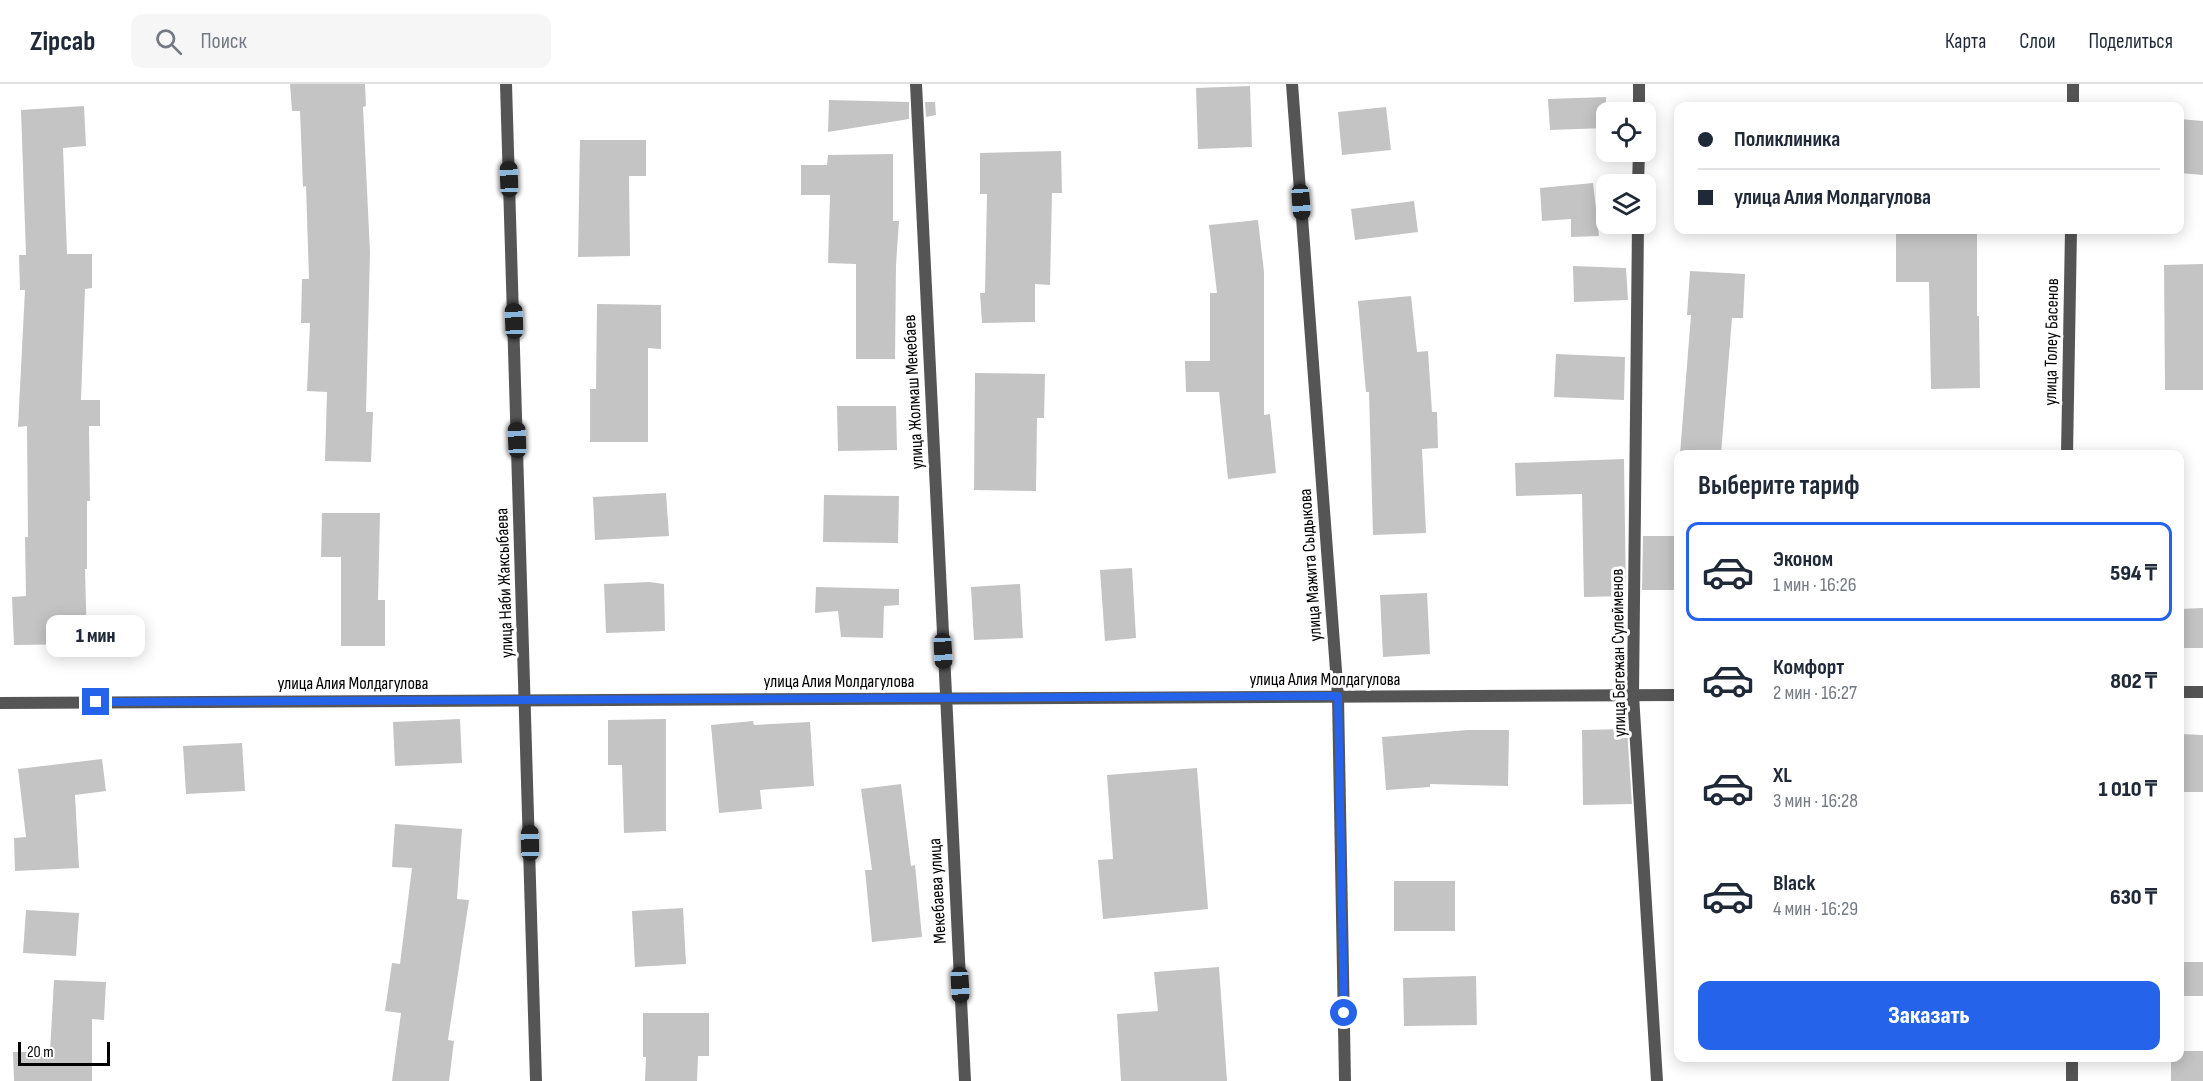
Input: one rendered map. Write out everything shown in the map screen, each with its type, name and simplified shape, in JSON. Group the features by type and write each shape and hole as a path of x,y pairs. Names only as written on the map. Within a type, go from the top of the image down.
{"street":[{"name":"улица Наби Жаксыбаева","path":"506,84 536,1081"},
{"name":"улица Жолмаш Мекебаев","path":"916,84 945,698"},
{"name":"улица Мажита Сыдыкова","path":"1292,84 1338,696 1345,1081"},
{"path":"1639,102 1640,84"},
{"path":"2073,84 2073,102"},
{"name":"улица Бегежан Сулейменов","path":"1638,234 1633,695 1657,1081"},
{"name":"улица Толеу Басенов","path":"2067,450 2071,234"},
{"path":"2184,692 2203,692"},
{"name":"улица Алия Молдагулова","path":"0,703 1674,695"},
{"name":"Мекебаева улица","path":"945,698 965,1081"},
{"path":"2072,1062 2072,1081"}],"building":[{"path":"290,84 365,84 366,106 363,107 370,252 366,412 373,412 371,462 325,461 327,392 307,391 310,323 301,323 302,279 309,279 306,186 303,187 300,111 292,111"},
{"path":"1250,86 1252,147 1198,149 1196,88"},
{"path":"1606,97 1606,102 1596,102 1596,128 1550,130 1548,99"},
{"path":"829,100 909,102 909,119 828,132"},
{"path":"925,102 935,102 936,115 926,117"},
{"path":"84,106 86,146 63,148 67,254 92,254 92,288 85,289 81,400 100,400 100,426 89,426 90,501 87,501 87,569 85,569 87,644 14,645 12,597 26,596 25,537 28,537 27,426 18,427 25,290 20,290 19,255 26,255 21,110"},
{"path":"1386,107 1391,150 1342,155 1338,112"},
{"path":"2184,119 2203,121 2203,175 2184,173"},
{"path":"580,140 646,140 646,176 629,176 630,256 578,257"},
{"path":"1061,151 1062,193 1052,193 1050,285 1035,284 1035,322 982,323 980,293 985,293 987,194 980,194 980,153"},
{"path":"893,154 893,221 899,221 895,359 856,359 856,264 828,263 830,195 801,195 801,165 827,165 828,155"},
{"path":"1593,183 1596,234 1599,236 1571,237 1571,219 1542,221 1540,188"},
{"path":"1414,201 1418,232 1355,240 1351,209"},
{"path":"1258,220 1264,272 1264,415 1270,414 1276,473 1228,479 1219,392 1186,392 1185,361 1210,361 1210,293 1217,293 1209,225"},
{"path":"1896,234 1977,234 1980,388 1931,389 1929,282 1896,282"},
{"path":"2203,264 2203,390 2165,390 2164,265"},
{"path":"1573,266 1626,268 1628,300 1574,302"},
{"path":"1690,271 1745,274 1743,318 1732,318 1721,450 1680,450 1691,315 1687,315"},
{"path":"1411,296 1417,352 1428,351 1432,412 1437,412 1438,448 1422,449 1426,533 1373,535 1369,392 1366,392 1358,301"},
{"path":"597,304 661,305 661,349 648,348 648,442 590,442 590,389 596,389"},
{"path":"1556,354 1625,357 1624,400 1554,397"},
{"path":"975,373 1045,374 1044,418 1037,418 1036,491 974,490"},
{"path":"837,406 896,406 897,450 838,451"},
{"path":"1624,459 1626,596 1584,597 1582,494 1516,496 1515,463"},
{"path":"666,493 669,536 595,540 593,497"},
{"path":"824,495 899,496 898,543 823,542"},
{"path":"322,513 380,513 378,600 385,600 385,646 341,646 341,557 321,557"},
{"path":"1643,536 1674,536 1674,590 1642,590"},
{"path":"1132,568 1136,638 1105,641 1100,570"},
{"path":"649,582 664,584 665,631 606,633 604,584"},
{"path":"1020,584 1023,638 974,640 971,587"},
{"path":"816,587 899,589 899,605 884,606 883,638 841,637 838,611 815,613"},
{"path":"1427,593 1430,654 1383,657 1380,595"},
{"path":"2203,608 2203,648 2184,648 2184,609"},
{"path":"460,719 462,763 395,766 393,722"},
{"path":"666,719 666,831 624,833 622,765 608,765 608,720"},
{"path":"753,721 754,725 810,722 814,786 760,790 762,809 719,813 711,725"},
{"path":"1627,729 1632,804 1583,805 1582,730"},
{"path":"1468,730 1509,730 1508,786 1430,784 1430,787 1386,790 1382,737"},
{"path":"2184,734 2203,735 2203,792 2184,792"},
{"path":"242,743 245,791 186,794 183,746"},
{"path":"102,759 106,791 75,795 79,868 15,871 14,838 26,837 18,769"},
{"path":"1197,768 1208,909 1103,919 1098,860 1113,859 1107,775"},
{"path":"901,784 911,866 915,865 922,937 872,942 865,870 872,870 861,789"},
{"path":"395,824 462,829 457,899 469,900 448,1040 454,1041 449,1081 392,1081 401,1013 385,1011 392,963 400,964 412,868 392,867"},
{"path":"1394,881 1455,881 1455,931 1394,931"},
{"path":"683,908 686,964 635,967 632,911"},
{"path":"26,910 79,913 76,956 23,953"},
{"path":"2184,962 2203,962 2203,996 2184,996"},
{"path":"1219,967 1227,1081 1121,1081 1117,1014 1158,1011 1154,972"},
{"path":"1476,976 1477,1025 1404,1026 1403,978"},
{"path":"54,980 106,982 104,1020 92,1019 92,1081 14,1081 13,1052 50,1052"},
{"path":"643,1013 709,1013 709,1056 698,1056 697,1081 645,1081"},
{"path":"2184,1051 2203,1051 2203,1081 2171,1081 2171,1062 2184,1062"}],"route":[{"path":"96,702 1338,696 1344,1013"}]}
